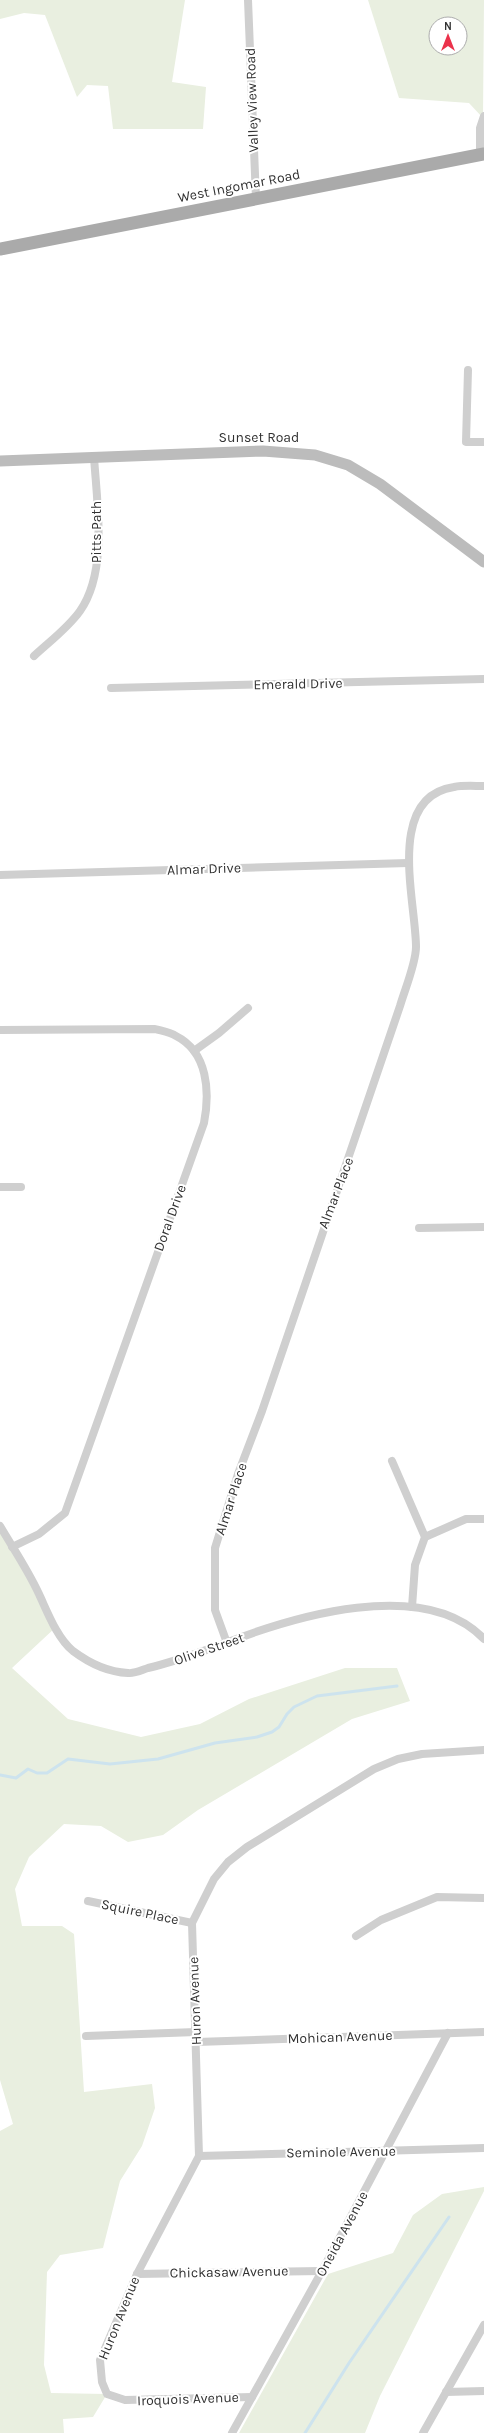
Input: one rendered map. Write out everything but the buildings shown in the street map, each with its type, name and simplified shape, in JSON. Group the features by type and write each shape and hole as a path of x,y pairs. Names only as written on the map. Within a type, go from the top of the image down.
{"main road":[{"name":"West Ingomar Road","path":"0,249 482,154"}],"street":[{"name":"Valley View Road","path":"248,0 256,199"},
{"path":"482,154 480,128 484,116"},
{"path":"468,370 466,442 484,442"},
{"name":"Sunset Road","path":"0,461 263,450 304,452 326,457 348,465 380,484 484,562"},
{"name":"Pitts Path","path":"34,656 73,620 91,590 98,551 94,457"},
{"name":"Emerald Drive","path":"111,688 484,679"},
{"name":"Almar Place","path":"227,1642 215,1610 215,1548 238,1474 262,1411 400,1006 416,948 408,863 412,832 418,809 432,796 453,787 484,786"},
{"name":"Almar Drive","path":"0,875 408,863"},
{"path":"194,1051 219,1033 248,1008"},
{"name":"Doral Drive","path":"0,1030 155,1029 177,1036 194,1051 207,1083 208,1100 204,1123 65,1513 39,1534 12,1547"},
{"path":"0,1187 21,1187"},
{"path":"419,1228 484,1227"},
{"path":"392,1461 425,1537 415,1565 412,1607"},
{"path":"425,1537 466,1519 484,1519"},
{"name":"Olive Street","path":"0,1526 39,1594 47,1615 71,1649 94,1665 129,1673 182,1659 227,1642 313,1614 384,1607 412,1607 438,1611 458,1618 476,1630 484,1638"},
{"name":"Huron Avenue","path":"125,2400 107,2394 102,2382 100,2360 137,2274 199,2156 197,2042 192,1923 214,1879 228,1862 277,1827 374,1769 398,1759 422,1754 484,1750"},
{"path":"356,1936 381,1920 437,1898 484,1898"},
{"name":"Squire Place","path":"88,1901 192,1923"},
{"path":"86,2036 196,2032"},
{"name":"Mohican Avenue","path":"197,2042 484,2032"},
{"name":"Oneida Avenue","path":"232,2433 387,2151 448,2033"},
{"name":"Seminole Avenue","path":"199,2156 484,2148"},
{"name":"Chickasaw Avenue","path":"137,2274 322,2271"},
{"path":"423,2433 484,2324"},
{"path":"446,2392 484,2391"},
{"name":"Iroquois Avenue","path":"125,2400 252,2397"}],"green space":[{"path":"0,0 185,0 172,82 206,87 203,129 113,129 108,86 87,85 77,97 45,15 24,13 0,19"},
{"path":"368,0 484,0 483,118 469,103 399,98"},
{"path":"0,1526 56,1627 12,1668 68,1719 141,1737 200,1724 249,1699 345,1668 397,1668 410,1701 352,1719 198,1810 163,1835 128,1842 101,1826 64,1824 29,1857 15,1889 22,1926 62,1926 74,1934 84,2092 152,2084 155,2108 142,2146 120,2181 103,2248 60,2255 47,2272 44,2365 51,2393 107,2394 93,2417 63,2419 64,2433 0,2433 0,2131 13,2124 0,2080"},
{"path":"484,2187 484,2191 380,2396 365,2433 239,2433 328,2274 393,2253 413,2215 442,2194"}],"waterway":[{"path":"0,1775 16,1778 28,1769 37,1773 47,1773 68,1759 110,1764 158,1759 215,1743 257,1737 272,1732 279,1727 287,1714 294,1707 317,1696 397,1686"},
{"path":"305,2433 349,2363 449,2217"}]}
